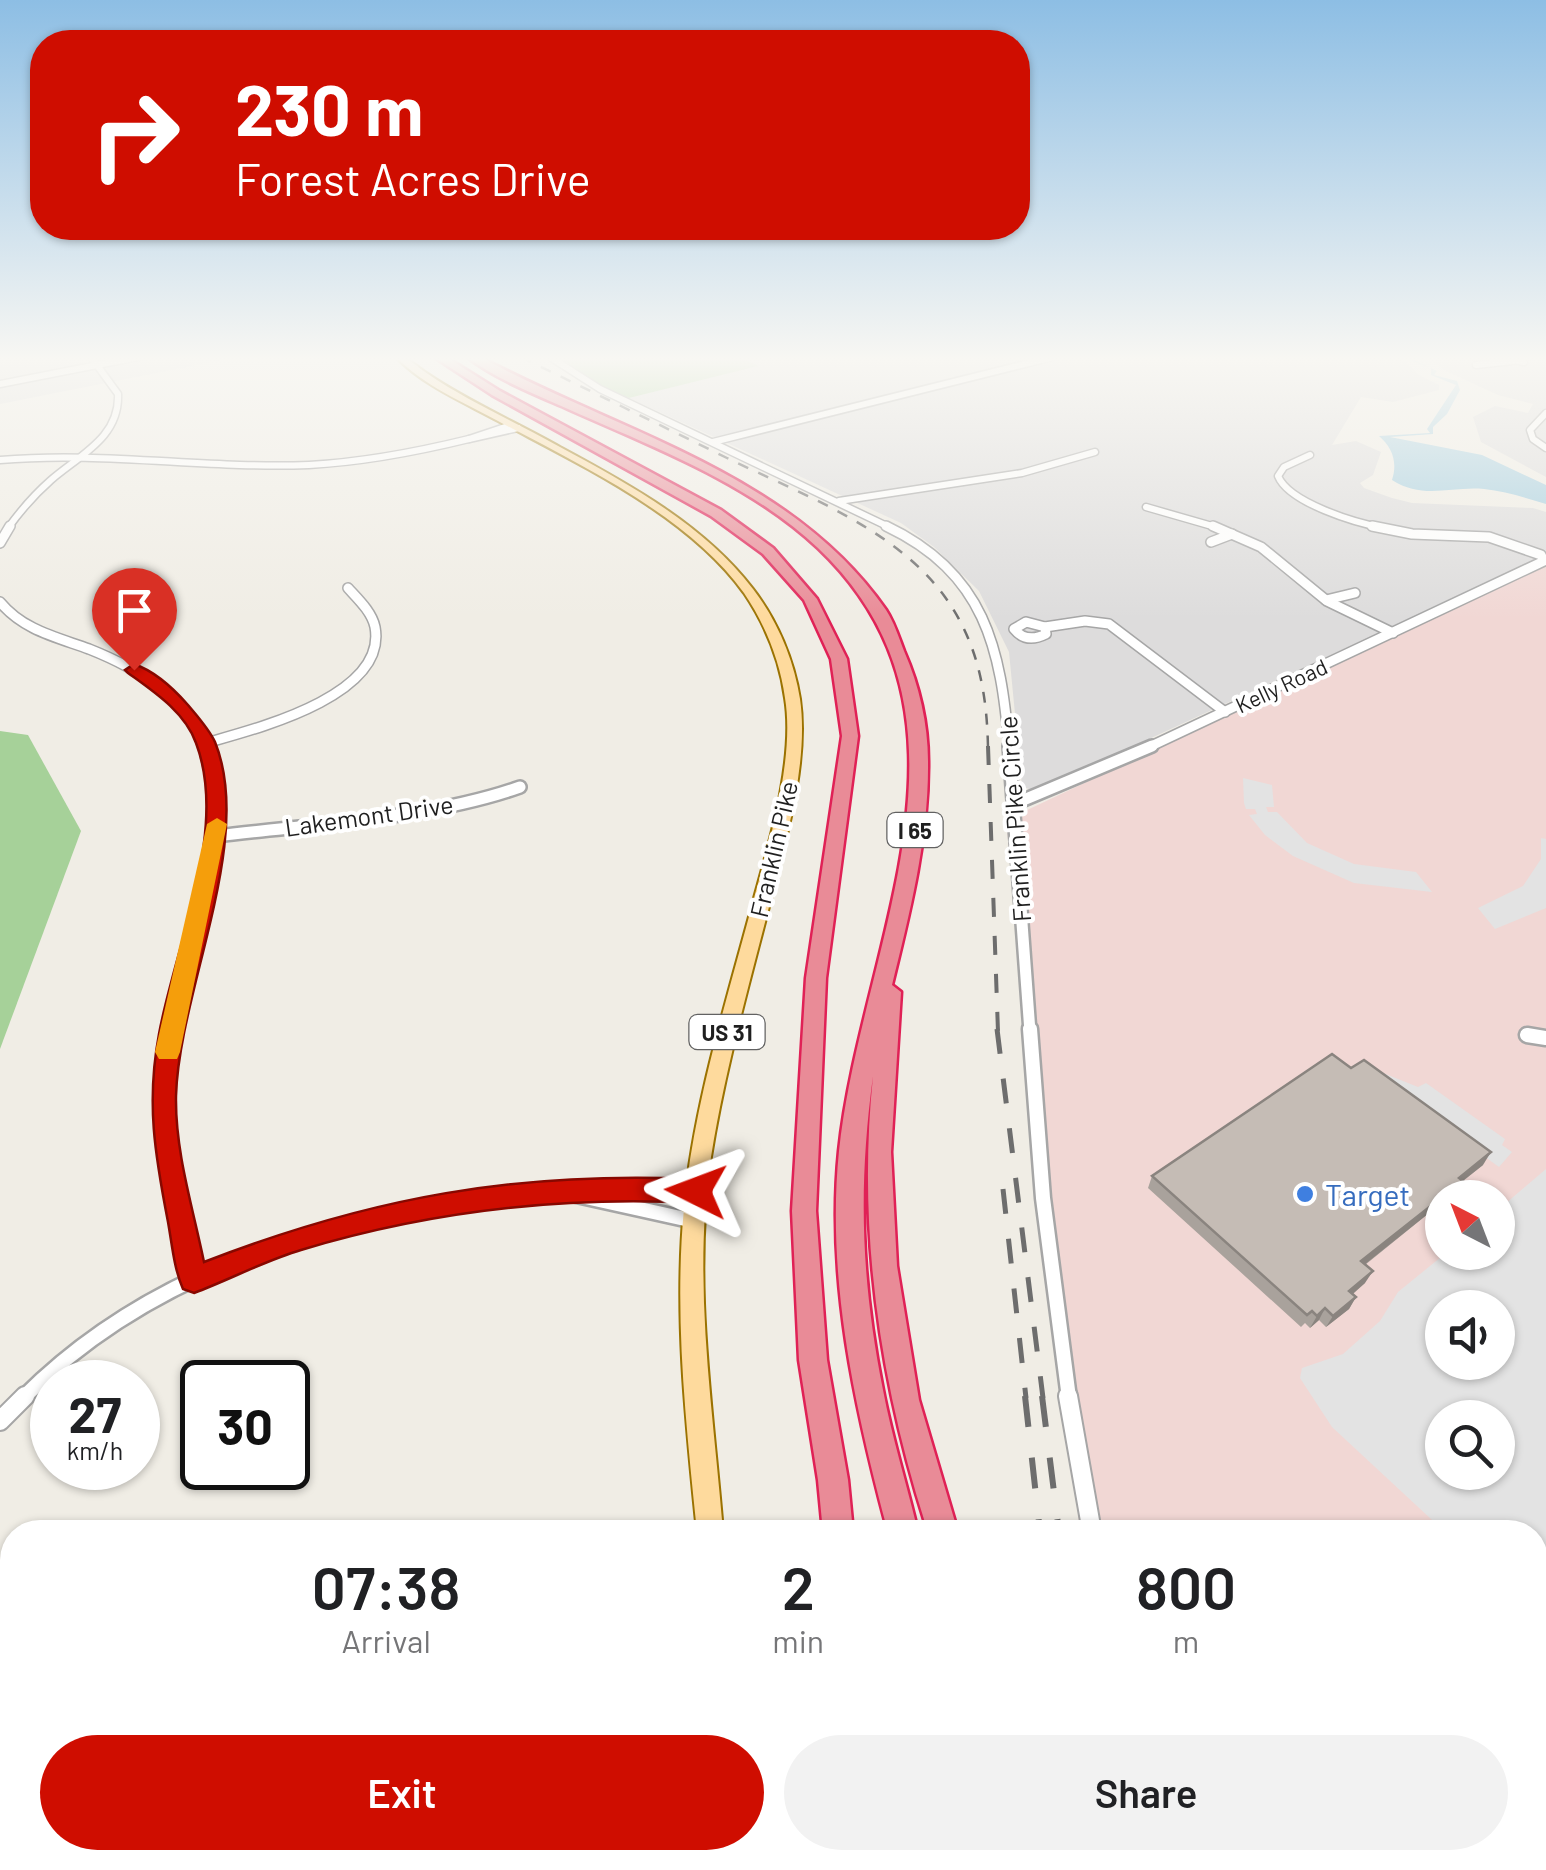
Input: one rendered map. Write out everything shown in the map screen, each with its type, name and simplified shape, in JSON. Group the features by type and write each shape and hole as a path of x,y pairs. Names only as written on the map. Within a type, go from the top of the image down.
{"highway":[{"path":"590,444 716,513 768,551 810,599 839,659 850,736 816,978 804,1210 812,1360 837,1520"},
{"name":"I 65","path":"650,444 756,496 827,548 867,593 905,662 922,736 919,810 854,1117 850,1220 856,1304 868,1382 899,1520"},
{"path":"895,937 880,1122 882,1244 888,1312 905,1401 940,1520"},
{"path":"833,1480 845,1520"}],"main road":[{"name":"Franklin Pike","path":"547,444 637,494 705,542 730,566 761,608 787,670 794,719 788,786 713,1090 696,1191 693,1347 709,1520"}],"street":[{"path":"0,543 40,490 93,444"},
{"path":"0,460 78,457 317,464 406,454 447,444"},
{"name":"Franklin Pike Circle","path":"717,444 900,531 926,549 976,604 990,629 1002,670 1043,1198 1070,1409 1090,1520"},
{"path":"839,501 1022,473 1095,452"},
{"path":"1310,455 1284,467 1278,476 1284,488 1303,500 1387,530 1490,537 1544,559"},
{"path":"1146,507 1232,534 1276,555 1326,600 1393,633"},
{"path":"1210,542 1232,534"},
{"name":"Kelly Road","path":"1014,804 1225,712 1526,572 1544,559"},
{"path":"206,743 312,705 342,688 366,666 374,652 376,628 348,588"},
{"path":"1326,600 1355,593"},
{"path":"0,602 26,625 113,659 154,682 184,709 206,743 218,798 216,836 171,1034 163,1096 165,1140 194,1280"},
{"path":"1045,628 1091,621 1113,626 1225,712"},
{"name":"Lakemont Drive","path":"216,836 431,808 492,797 520,787"},
{"path":"1527,1035 1546,1038"},
{"path":"0,1420 43,1373 138,1305 296,1239 390,1214 490,1196 610,1187 696,1191"},
{"path":"563,1192 694,1221"}],"shaded area":[{"path":"730,444 1363,444 1381,452 1373,475 1360,483 1364,488 1412,503 1533,508 1546,512 1546,556 1045,787 1031,790 1022,786 1009,652 979,591 934,547 901,523"},
{"path":"1485,444 1546,444 1546,477"},
{"path":"1546,565 1546,1520 1079,1520 1006,820"},
{"path":"1243,778 1272,785 1274,807 1266,807 1268,812 1277,812 1307,843 1354,864 1416,872 1432,892 1354,883 1293,856 1265,835 1249,815 1257,814 1255,809 1246,809"},
{"path":"1541,838 1546,839 1546,908 1495,929 1478,908 1523,886 1541,859"},
{"path":"1383,1073 1418,1087 1426,1083 1505,1139 1502,1145 1512,1152 1499,1167 1376,1078"},
{"path":"1546,1169 1546,1520 1432,1520 1332,1427 1300,1378 1302,1368 1343,1354 1380,1321 1398,1292 1425,1270 1515,1270 1515,1195"}],"green space":[{"path":"0,731 28,735 81,831 0,1049"}],"water":[{"path":"1427,444 1482,455 1546,485 1546,504 1484,489 1437,491 1404,486 1392,480 1393,455 1387,445"}],"building":[{"name":"Target","path":"1332,1054 1351,1068 1364,1060 1491,1152 1459,1178 1462,1180 1425,1180 1425,1210 1361,1261 1373,1271 1349,1291 1356,1297 1333,1316 1325,1308 1317,1316 1312,1311 1307,1315 1152,1176"}],"railway":[{"path":"699,444 845,515 900,551 924,573 956,614 973,650 983,688 988,748"},
{"path":"988,746 998,1032"},
{"path":"997,1029 1043,1398"},
{"path":"1003,1189 1026,1398"},
{"path":"1025,1396 1039,1520"},
{"path":"1042,1396 1058,1520"}],"slow traffic":[{"path":"168,1052 217,824"}],"place":[{"name":"Target","path":"1305,1194"}],"route":[{"path":"134,670 170,695 197,728 206,743 218,798 217,829 171,1034 163,1096 165,1140 194,1280 296,1239 441,1203 610,1187 696,1191"}]}
